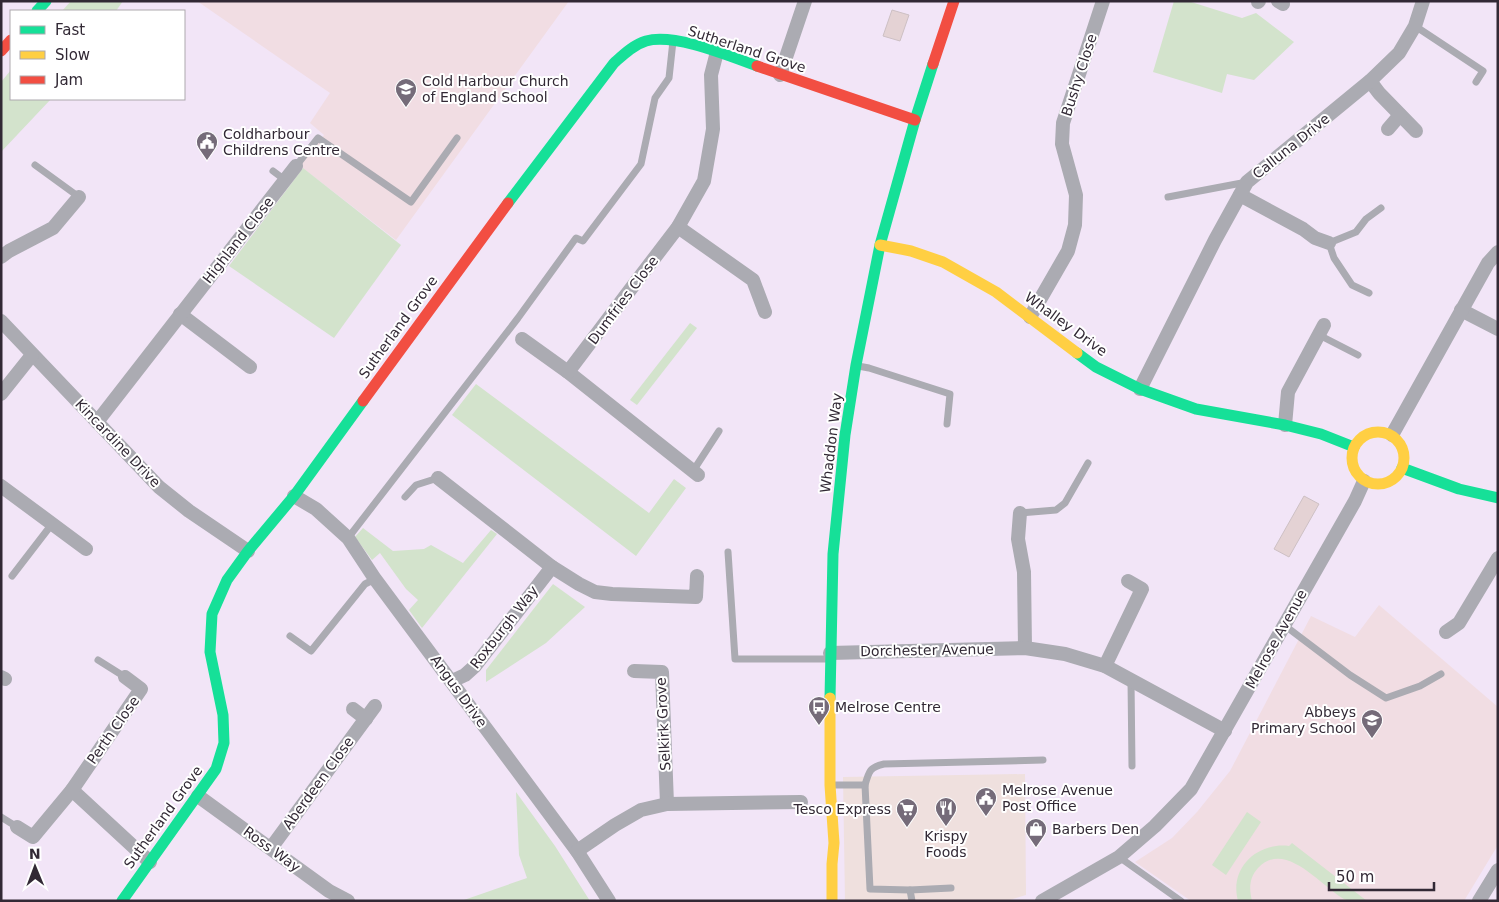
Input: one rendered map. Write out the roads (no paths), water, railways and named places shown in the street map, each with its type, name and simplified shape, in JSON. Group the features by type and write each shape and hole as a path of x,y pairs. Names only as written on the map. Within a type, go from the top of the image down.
{"main road":[{"name":"Whaddon Way","path":"832,901 834,843 830,784 830,656 833,554 846,436 856,365 880,245 916,120 954,1"},
{"name":"Sutherland Grove","path":"122,901 216,769 224,743 223,715 210,652 212,614 227,580 248,551 294,496 514,194 614,62 630,49 651,40 673,41 717,52 916,120"},
{"path":"1,51 10,41"},
{"name":"Whalley Drive","path":"880,245 911,250 943,262 996,292 1096,367 1140,388 1196,409 1285,425 1322,434 1354,447"},
{"path":"1384,432 1392,435 1398,440 1404,454 1402,468 1397,476 1382,484 1364,481 1354,469 1352,462 1354,447 1359,439 1366,434 1384,432"},
{"path":"1402,468 1460,489 1498,498"}],"street":[{"path":"780,75 805,1"},
{"name":"Bushy Close","path":"1030,316 1068,251 1075,225 1076,195 1062,144 1063,123 1103,1"},
{"name":"Calluna Drive","path":"1140,388 1215,240 1247,182 1370,82 1399,53 1415,26 1423,1"},
{"name":"Dumfries Close","path":"568,372 678,227 704,181 713,129 711,75 717,52"},
{"path":"1370,82 1416,131"},
{"path":"1388,129 1400,114"},
{"name":"Highland Close","path":"97,422 296,166"},
{"path":"1240,195 1303,229 1315,238 1330,243"},
{"path":"1,257 53,228 79,197"},
{"path":"678,227 753,280 765,312"},
{"path":"1392,435 1488,263 1498,252"},
{"path":"1461,310 1498,328"},
{"path":"180,314 250,368"},
{"name":"Kincardine Drive","path":"1,321 160,487 189,511 248,551"},
{"path":"1285,425 1288,392 1322,330"},
{"path":"522,340 568,372 696,473"},
{"path":"1,394 32,355"},
{"path":"438,478 552,567 595,592 696,597 697,576"},
{"name":"Melrose Avenue","path":"1042,901 1119,857 1155,826 1191,789 1364,481"},
{"path":"1,486 86,549"},
{"name":"Angus Drive","path":"294,496 316,509 348,538 375,579 577,851 609,901"},
{"path":"1020,513 1018,539 1024,572 1025,648"},
{"path":"1446,632 1459,623 1498,558"},
{"name":"Roxburgh Way","path":"452,681 465,675 475,666 552,567"},
{"path":"1105,666 1142,589 1128,581"},
{"name":"Dorchester Avenue","path":"830,656 1025,648 1065,654 1105,666 1225,731"},
{"name":"Selkirk Grove","path":"634,671 662,672 667,804"},
{"name":"Perth Close","path":"17,827 33,837 72,790 141,689 125,677"},
{"name":"Aberdeen Close","path":"271,848 375,706"},
{"path":"352,709 366,719"},
{"path":"72,790 150,862"},
{"name":"Ross Way","path":"198,796 329,891 348,901"},
{"path":"577,851 640,810 667,804 801,802"},
{"path":"1479,901 1498,870"}],"lane":[{"path":"1415,26 1483,71 1476,82"},
{"path":"348,538 518,318 576,238 583,242 641,164 656,98 669,78 673,41"},
{"path":"296,166 318,138 411,202 457,138"},
{"path":"35,165 79,197"},
{"path":"273,171 285,180"},
{"path":"1168,197 1247,182"},
{"path":"1370,294 1352,285 1334,258 1330,243 1356,232 1366,219 1381,208"},
{"path":"1322,330 1358,355"},
{"path":"856,365 950,394 946,424"},
{"path":"696,473 719,431"},
{"path":"1020,513 1056,510 1065,503 1088,463"},
{"path":"406,497 416,485 438,478"},
{"path":"12,576 52,524"},
{"path":"728,552 735,658 830,656"},
{"path":"290,636 311,651 365,584 375,579"},
{"path":"1284,624 1350,675 1386,698 1420,686 1440,674"},
{"name":"Perth Close","path":"98,660 125,677"},
{"path":"1130,680 1132,766"},
{"path":"951,888 910,890 870,888 865,785 868,773 875,766 884,764 1043,760"},
{"path":"830,784 865,785"},
{"name":"Perth Close","path":"1,817 17,827"},
{"path":"1119,857 1181,901"},
{"path":"910,890 912,901"}],"place":[{"name":"Cold Harbour Church of England School","path":"406,108"},
{"name":"Coldharbour Childrens Centre","path":"207,161"},
{"name":"Melrose Centre","path":"819,726"},
{"name":"Abbeys Primary School","path":"1372,739"},
{"name":"Melrose Avenue Post Office","path":"986,817"},
{"name":"Krispy Foods","path":"946,827"},
{"name":"Tesco Express","path":"907,828"},
{"name":"Barbers Den","path":"1036,848"}]}
